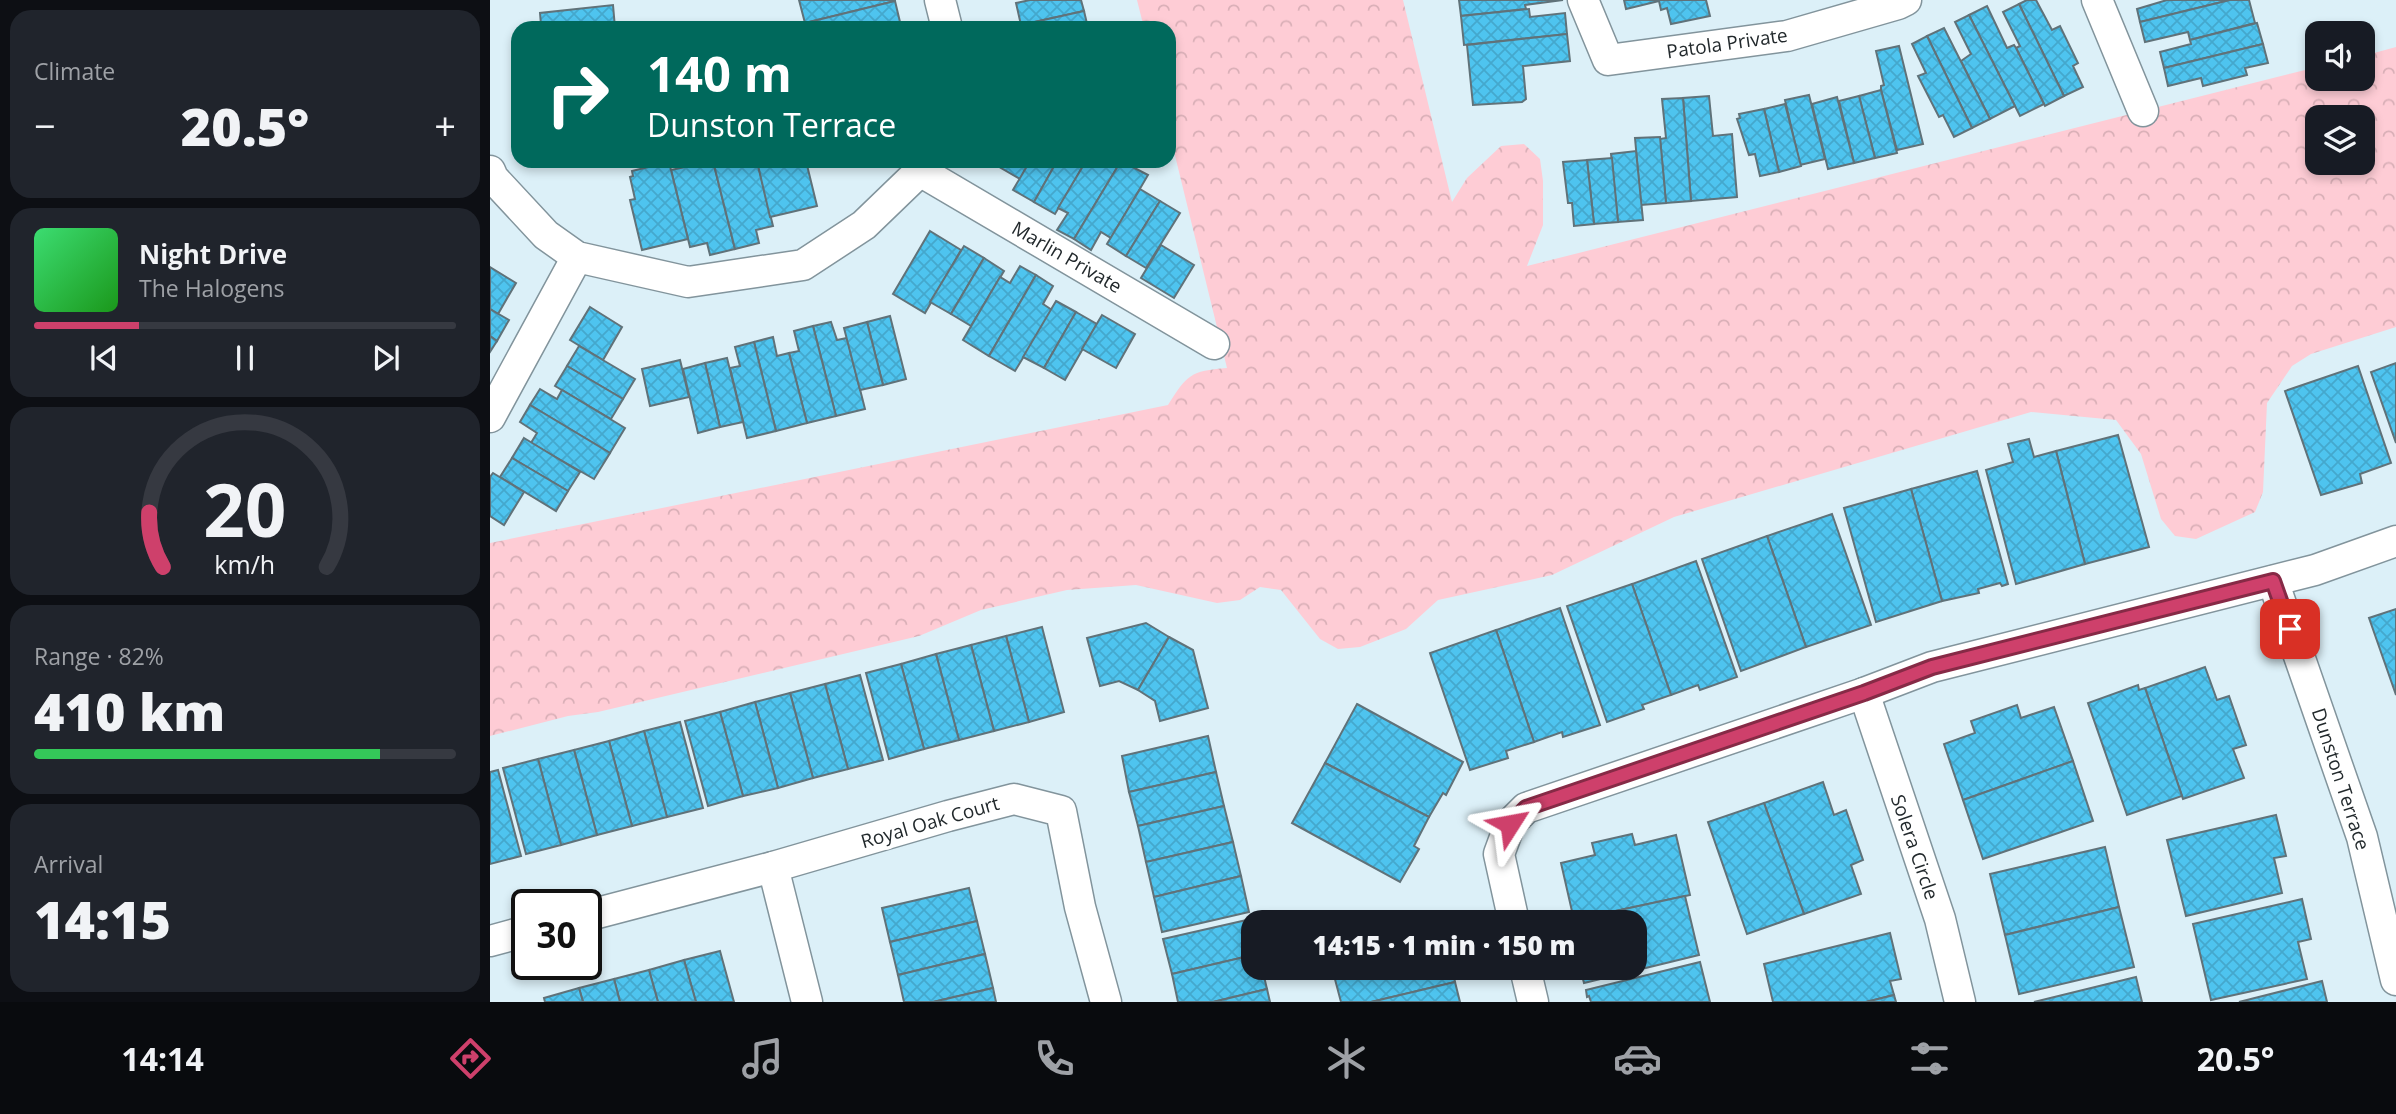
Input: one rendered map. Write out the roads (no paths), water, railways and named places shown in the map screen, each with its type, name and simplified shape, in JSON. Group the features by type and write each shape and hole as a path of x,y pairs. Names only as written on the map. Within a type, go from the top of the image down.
{"street":[{"path":"940,0 945,21"},
{"name":"Patola Private","path":"1583,0 1608,60 1787,36 1898,5 1906,0"},
{"path":"2097,0 2143,111"},
{"name":"Marlin Private","path":"490,171 493,178 546,235 577,257 688,282 803,265 864,225 919,168"},
{"name":"Marlin Private","path":"924,168 1214,344"},
{"path":"490,417 577,257"},
{"path":"1511,910 1499,855 1510,824 1526,808 1864,693 1932,667 2315,570 2396,541"},
{"name":"Dunston Terrace","path":"2273,581 2362,837 2395,968"},
{"name":"Solera Circle","path":"1864,693 1940,919 1960,1002"},
{"name":"Royal Oak Court","path":"602,912 1014,799 1061,811 1080,907 1106,1002"},
{"path":"773,867 807,1002"},
{"path":"490,940 511,935"},
{"path":"1528,980 1533,1002"}]}
